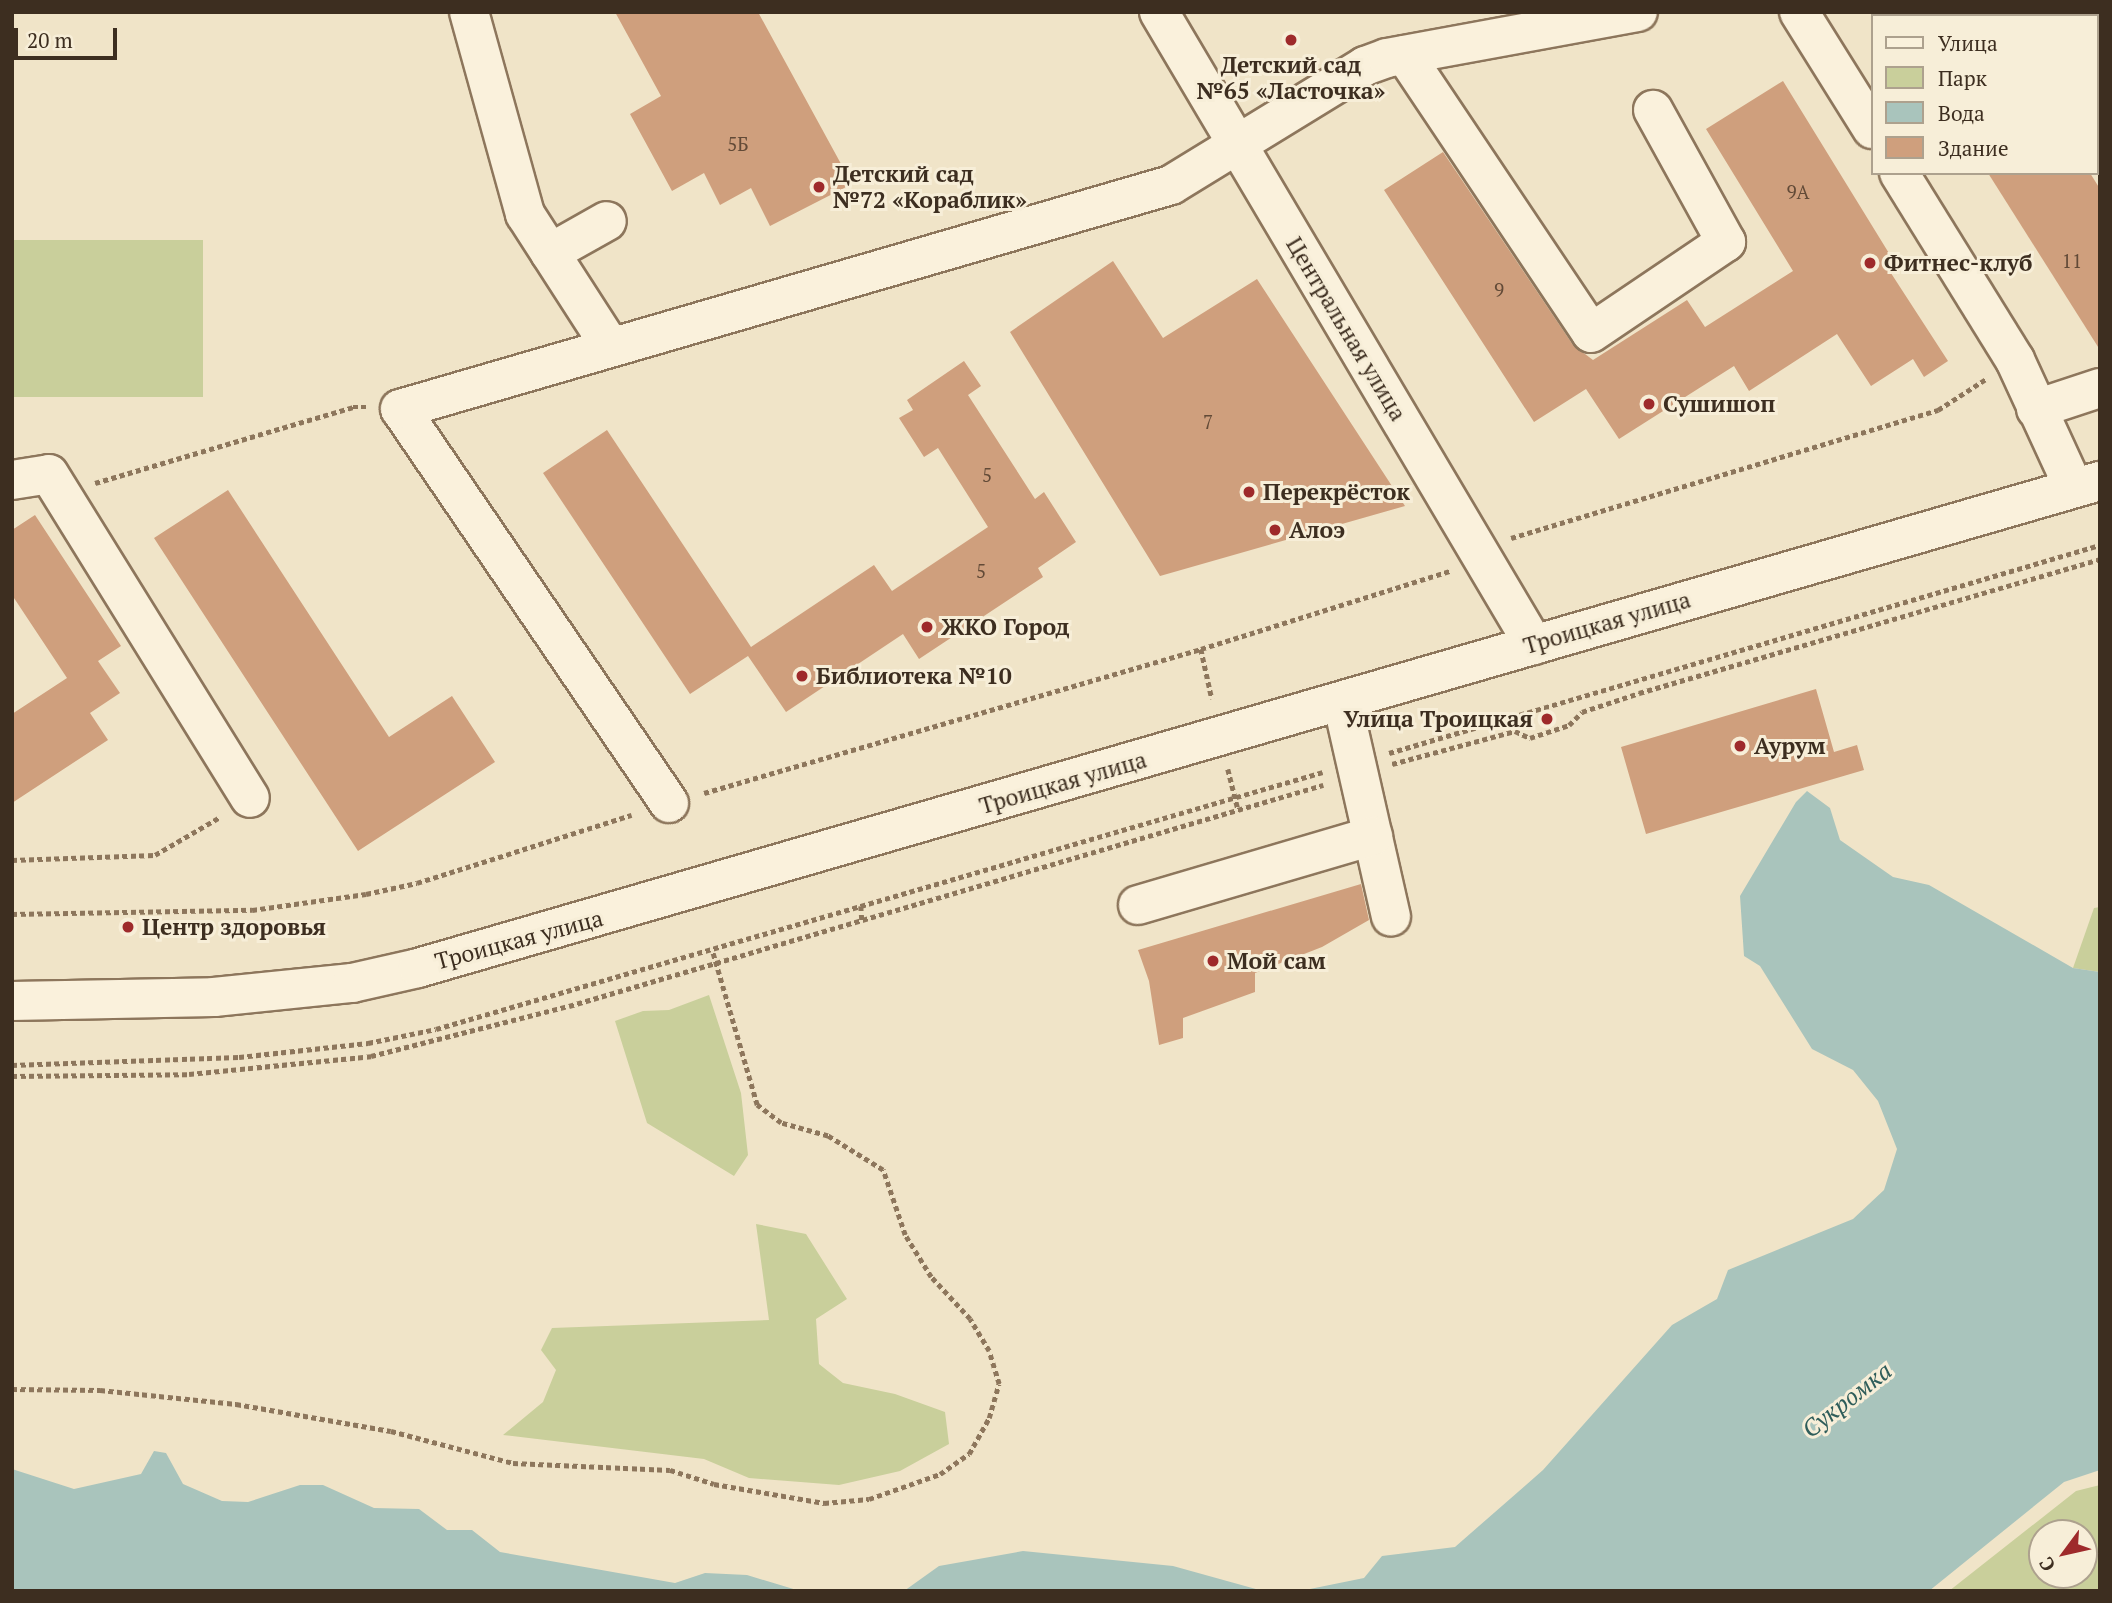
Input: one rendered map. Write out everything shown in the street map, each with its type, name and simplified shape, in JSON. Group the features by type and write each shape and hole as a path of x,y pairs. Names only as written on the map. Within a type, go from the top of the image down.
{"street":[{"path":"469,12 525,214 610,346"},
{"name":"Центральная улица","path":"1158,12 1486,560 1534,645"},
{"path":"669,803 400,409 1171,185 1237,148 1365,66 1405,55 1638,12"},
{"path":"1799,12 1870,120"},
{"path":"1405,55 1591,333 1726,242 1653,110"},
{"path":"1900,175 2015,360 2036,409 2087,484"},
{"path":"550,253 607,221"},
{"path":"2036,409 2100,388"},
{"path":"12,480 49,474 250,799"},
{"name":"Троицкая улица","path":"12,1001 214,997 352,983 405,971 2087,484"},
{"path":"1342,701 1366,783 1373,836 1391,916"},
{"path":"1138,905 1373,836"}],"path":[{"path":"12,914 251,910 366,894 417,883 669,803 1201,649 1486,560 1506,539 1938,410 2015,360"},
{"path":"61,493 353,407 400,409"},
{"path":"12,1076 202,1073 372,1056 470,1033 862,921 1366,783 2100,545"},
{"path":"12,1065 158,1063 369,1042 517,1007 860,906 1366,783 1515,731 1530,738 1569,725 1583,712 1639,693 2100,559"},
{"path":"12,860 155,855 250,799"},
{"path":"860,906 862,921"},
{"path":"12,1389 100,1390 236,1405 391,1430 513,1463 670,1470 714,1484 824,1503 869,1499 940,1474 969,1454 989,1418 999,1384 989,1351 970,1319 931,1277 905,1235 883,1170 828,1136 781,1124 757,1105 712,950"}],"green space":[{"path":"12,240 203,240 203,397 12,397"},
{"path":"2100,907 2100,972 2073,968 2094,908"},
{"path":"709,995 741,1093 748,1155 734,1176 647,1123 615,1021 643,1011 669,1010"},
{"path":"756,1224 806,1234 847,1299 816,1319 819,1364 843,1383 895,1394 945,1412 949,1444 900,1471 839,1485 749,1478 704,1459 503,1435 543,1402 556,1370 541,1350 552,1328 769,1320"},
{"path":"2100,1485 2100,1591 1949,1591 2028,1529 2028,1589 2098,1589 2098,1519 2040,1519 2076,1491"}],"water":[{"name":"Сукромка","path":"1807,791 1830,808 1840,840 1893,877 1929,885 2073,968 2100,972 2100,1470 2064,1482 1929,1591 1300,1591 1364,1578 1382,1556 1455,1547 1543,1470 1672,1325 1717,1299 1728,1270 1853,1219 1884,1190 1897,1149 1878,1101 1853,1070 1812,1049 1760,966 1744,956 1740,896 1796,802"},
{"path":"154,1451 166,1453 183,1484 222,1501 248,1502 300,1485 323,1485 374,1508 419,1509 447,1530 472,1530 500,1552 675,1583 705,1573 747,1575 800,1591 12,1591 12,1469 74,1489 141,1474"},
{"path":"1023,1551 1173,1566 1263,1591 904,1591 939,1566"}],"building":[{"path":"615,12 758,12 852,184 770,226 751,188 720,205 704,173 672,191 630,114 661,96"},
{"path":"1783,81 1895,263 1887,267 1948,361 1924,377 1913,359 1871,386 1837,334 1749,391 1734,366 1619,439 1586,389 1534,422 1384,190 1443,152 1573,345 1593,360 1687,300 1705,327 1793,271 1706,129"},
{"path":"1989,175 2091,175 2100,189 2100,350"},
{"path":"1113,261 1163,338 1257,279 1405,506 1160,576 1010,332"},
{"path":"964,361 981,386 968,395 1035,499 1044,492 1076,542 1038,568 1043,577 919,659 903,634 786,712 748,656 690,694 543,473 607,430 751,647 874,565 892,591 988,527 938,448 924,457 899,418 913,410 907,400"},
{"path":"228,490 389,737 452,696 495,762 358,851 154,538"},
{"path":"35,515 121,646 98,661 120,693 90,713 108,740 12,803 12,714 67,678 12,595 12,530"},
{"name":"Аурум","path":"1816,689 1834,752 1857,745 1864,770 1646,834 1621,747"},
{"name":"Мой сам","path":"1361,884 1369,920 1322,947 1255,973 1255,992 1183,1018 1183,1038 1159,1045 1149,981 1138,950"}],"place":[{"name":"Детский сад №65 «Ласточка»","path":"1291,40"},
{"name":"Детский сад №72 «Кораблик»","path":"819,187"},
{"name":"Фитнес-клуб","path":"1870,263"},
{"name":"Сушишоп","path":"1649,404"},
{"name":"Перекрёсток","path":"1249,492"},
{"name":"Алоэ","path":"1275,530"},
{"name":"ЖКО Город","path":"927,627"},
{"name":"Библиотека №10","path":"802,676"},
{"name":"Улица Троицкая","path":"1547,719"},
{"name":"Аурум","path":"1740,746"},
{"name":"Центр здоровья","path":"128,927"},
{"name":"Мой сам","path":"1213,961"}]}
